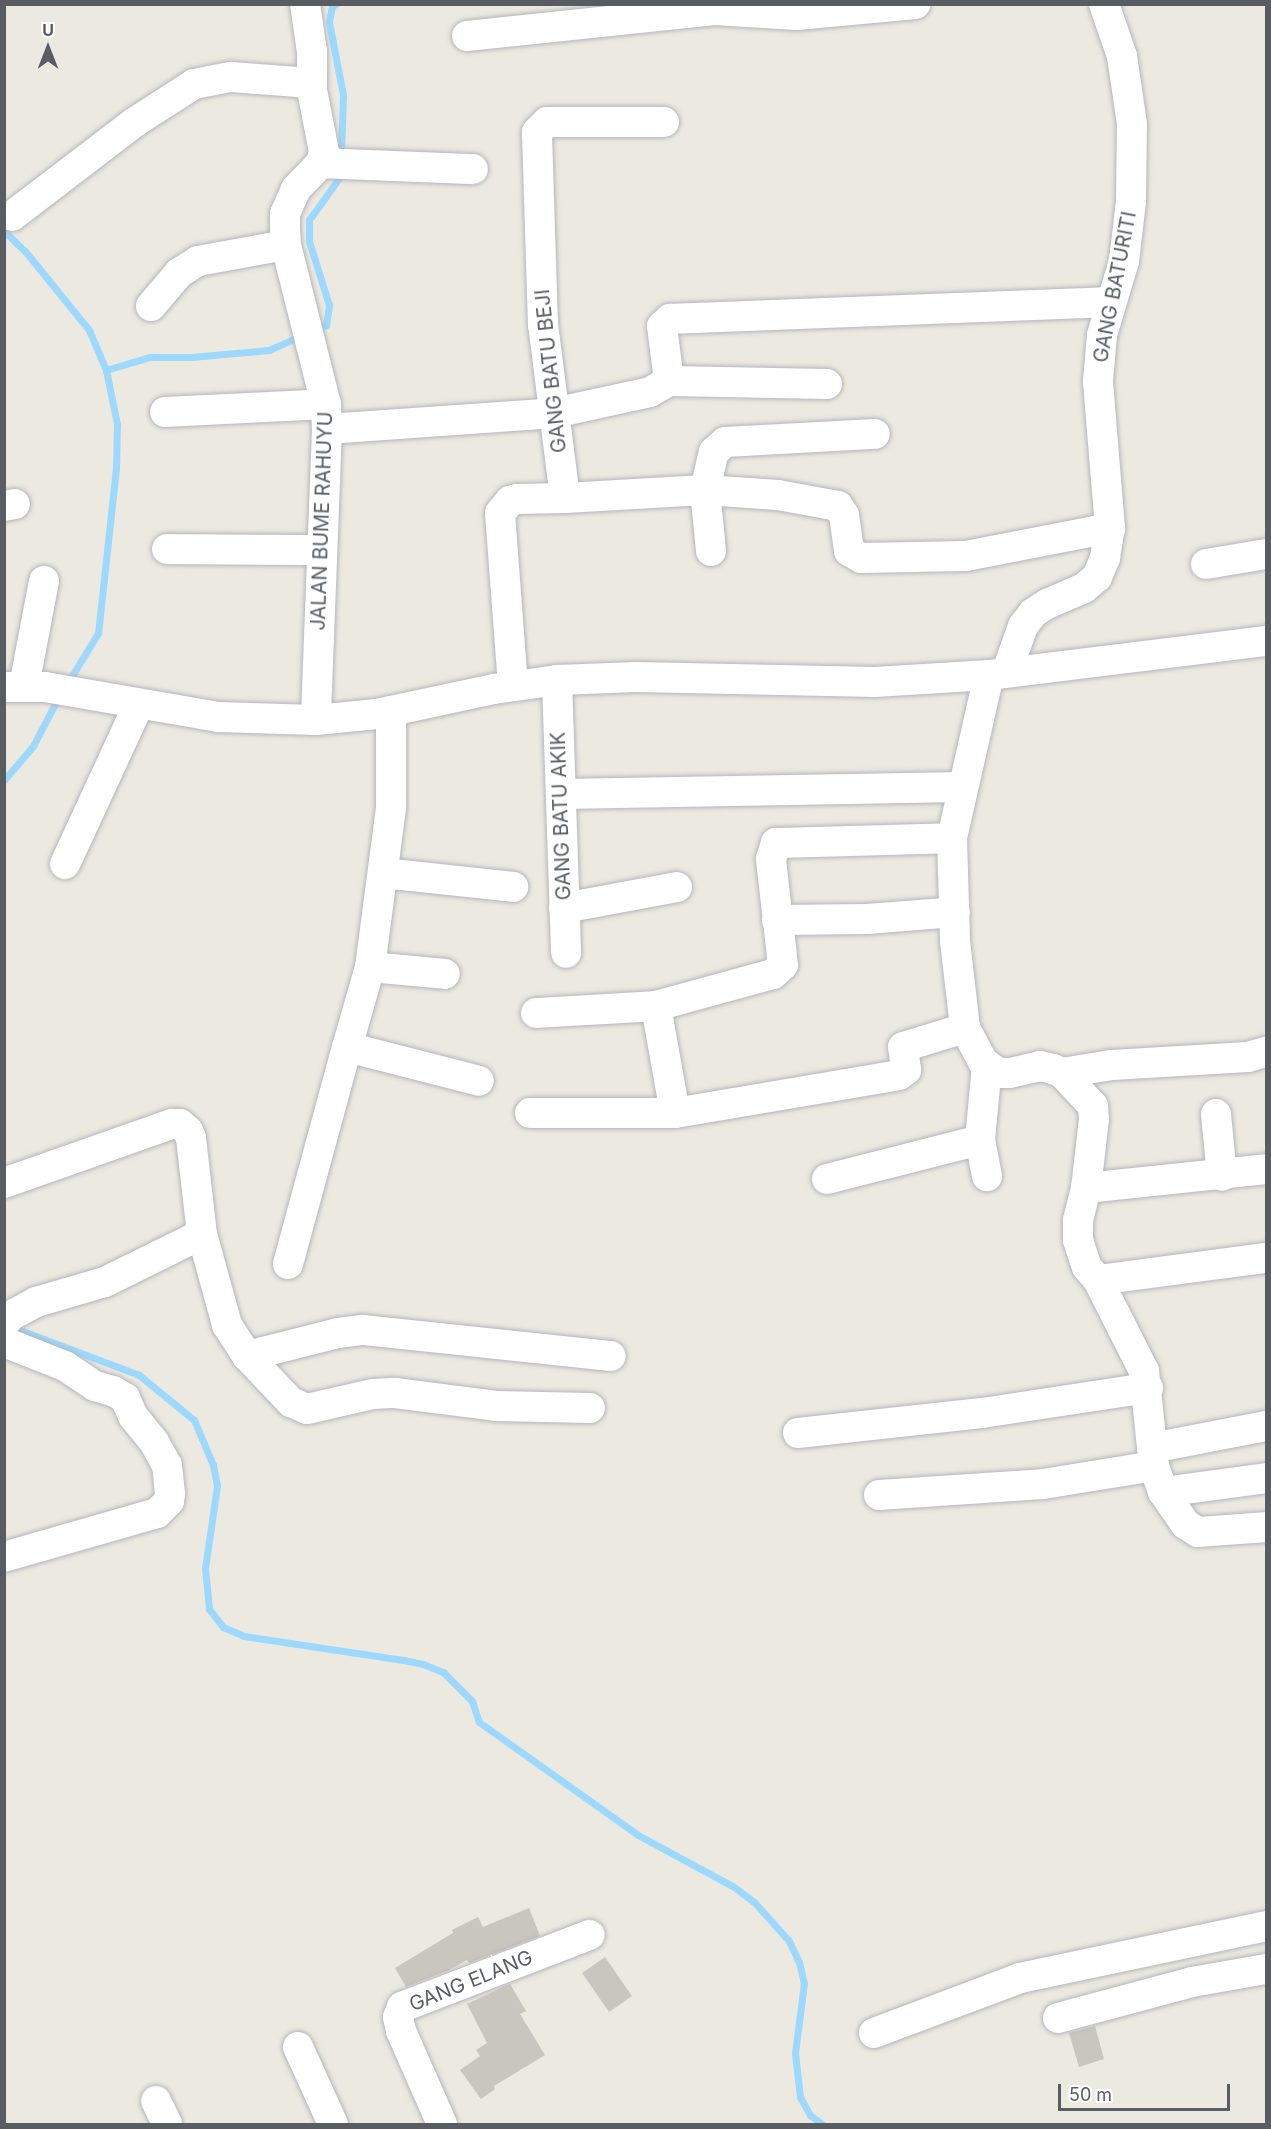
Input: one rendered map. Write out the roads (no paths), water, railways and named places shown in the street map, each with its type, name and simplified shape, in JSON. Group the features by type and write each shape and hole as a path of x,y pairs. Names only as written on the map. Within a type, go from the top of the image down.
{"street":[{"path":"304,4 312,52 312,90 324,152 321,163 473,169"},
{"path":"467,36 714,10 797,15 915,4"},
{"name":"GANG BATURITI","path":"965,1028 955,912 952,838 962,787 998,673 1023,626 1033,613 1047,604 1084,588 1097,577 1105,558 1110,528 1098,381 1102,335 1124,261 1131,201 1132,124 1122,56 1104,4"},
{"path":"12,216 135,122 194,84 231,77 298,82 308,85 312,90"},
{"name":"GANG BATU BEJI","path":"565,498 543,325 537,132 547,122 664,122"},
{"name":"JALAN BUME RAHUYU","path":"316,720 327,416 286,245 285,214 296,189 321,163"},
{"path":"151,306 179,273 198,261 286,245"},
{"path":"669,381 662,326 670,319 1111,302"},
{"path":"165,412 327,416 554,413 650,392 669,381 827,384"},
{"path":"711,551 705,490 714,452 725,442 875,434"},
{"path":"513,686 500,513 510,501 517,499 705,490 778,495 838,506 844,515 849,551 861,558 974,555 1110,528"},
{"path":"167,549 321,550"},
{"path":"1206,564 1266,554"},
{"path":"44,581 14,686 218,717 316,720 391,711 513,686 557,680 636,677 875,682 998,673 1266,641"},
{"name":"GANG BATU AKIK","path":"557,680 566,953"},
{"path":"64,864 139,704"},
{"path":"288,1264 370,967 391,808 391,711"},
{"path":"562,794 962,787"},
{"path":"536,1013 656,1006 773,974 783,965 784,960 777,920 771,859 776,843 952,838"},
{"path":"383,873 513,887"},
{"path":"564,908 677,887"},
{"path":"777,920 867,919 955,912"},
{"path":"370,967 445,974"},
{"path":"656,1006 675,1113"},
{"path":"530,1113 675,1113 898,1075 906,1070 903,1047 965,1028 987,1065 998,1073 1010,1073 1040,1066 1062,1073 1112,1065 1248,1057 1266,1052"},
{"path":"347,1047 479,1081"},
{"path":"987,1065 980,1140 987,1176"},
{"path":"1062,1073 1093,1106 1094,1119 1086,1188 1078,1220 1078,1240 1087,1267 1098,1280 1144,1371 1148,1388 1156,1468 1185,1524 1198,1532 1266,1527"},
{"path":"1216,1114 1222,1176"},
{"path":"4,1183 177,1123 184,1127 190,1138 202,1234 226,1325 247,1356 291,1402 307,1408 373,1394 395,1393 496,1406 590,1408"},
{"path":"827,1179 980,1140"},
{"path":"1086,1188 1222,1176 1266,1169"},
{"path":"4,1557 157,1513 168,1501 170,1494 167,1465 154,1442 133,1416 125,1398 114,1391 94,1386 7,1326 36,1302 105,1282 202,1234"},
{"path":"1098,1280 1266,1258"},
{"path":"247,1356 339,1333 363,1330 611,1356"},
{"path":"798,1433 982,1413 1148,1388"},
{"path":"879,1496 1044,1484 1156,1468 1266,1426"},
{"path":"1156,1468 1266,1478"},
{"path":"874,2033 1020,1978 1266,1926"},
{"name":"GANG ELANG","path":"442,2124 401,2031 398,2017 402,2007 590,1935"},
{"path":"1058,2018 1192,1982 1266,1969"},
{"path":"298,2048 333,2124"}],"waterway":[{"path":"336,4 332,6 329,22 343,95 341,156"},
{"path":"315,330 326,325 329,305 309,241 309,220 339,178 340,170"},
{"path":"4,231 25,251 89,330 106,370 117,424 116,468 98,633 67,684"},
{"path":"106,370 150,357 191,357 269,350 302,335"},
{"path":"4,780 33,746 58,698"},
{"path":"12,1327 139,1375 194,1420 213,1465 217,1486 205,1568 209,1609 223,1627 244,1636 403,1660 423,1664 443,1672 472,1701 479,1722 638,1835 734,1887 755,1903 789,1941 799,1962 804,1983 795,2053 800,2097 810,2115 822,2124"}]}
